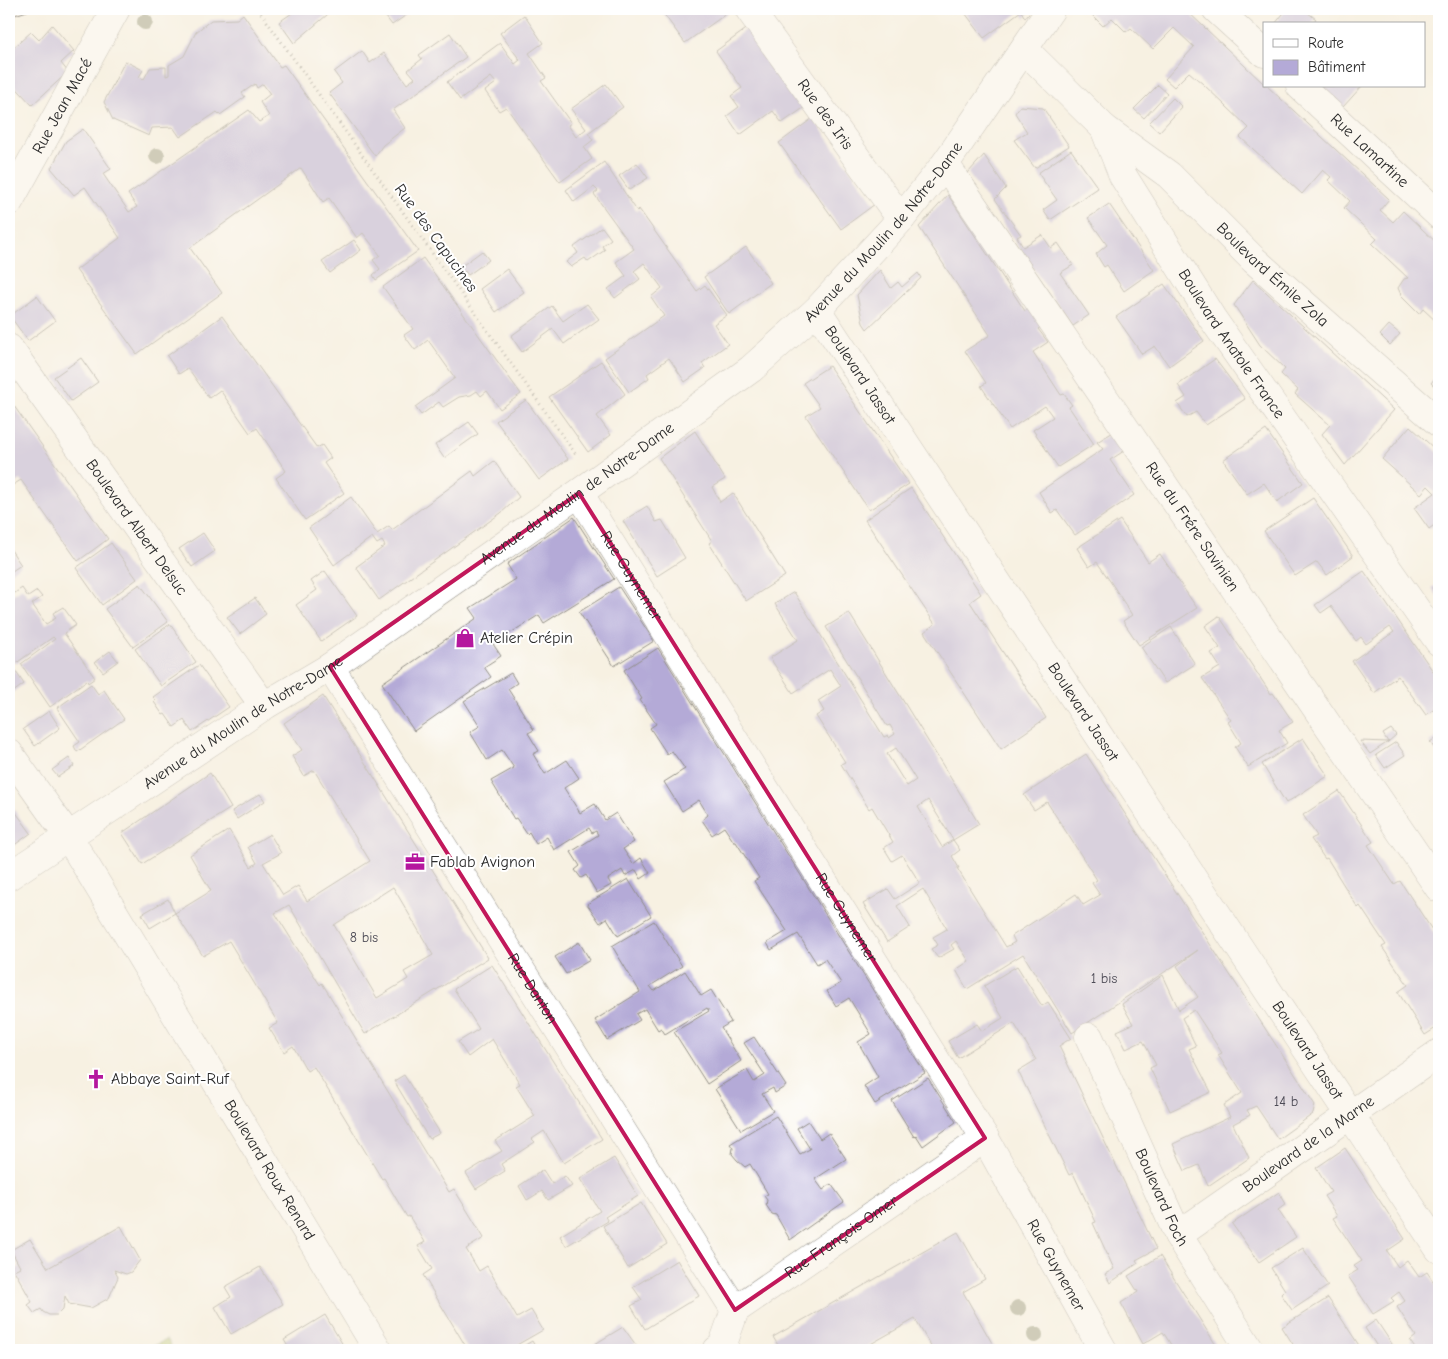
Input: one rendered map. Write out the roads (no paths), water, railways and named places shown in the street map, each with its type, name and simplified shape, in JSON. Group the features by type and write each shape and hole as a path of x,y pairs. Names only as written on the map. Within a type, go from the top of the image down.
{"street":[{"name":"Rue Jean Macé","path":"9,202 116,9"},
{"name":"Rue des Iris","path":"749,9 901,219"},
{"name":"Avenue du Moulin de Notre-Dame","path":"9,876 264,706 330,667 587,487 751,369 817,310 901,219 945,164 1052,9"},
{"path":"1216,9 1263,52"},
{"name":"Boulevard Anatole France","path":"1024,49 1104,128 1123,176 1212,318 1439,642"},
{"name":"Rue Lamartine","path":"1302,88 1439,215"},
{"name":"Boulevard Émile Zola","path":"1104,128 1169,175 1254,260 1439,424"},
{"name":"Rue du Frére Savinien","path":"945,164 1439,888"},
{"name":"Boulevard Jassot","path":"817,310 1439,1249"},
{"name":"Boulevard Albert Delsuc","path":"9,348 264,706"},
{"name":"Rue Guynemer","path":"587,487 986,1138 1103,1350"},
{"name":"Rue Danton","path":"330,667 735,1310"},
{"name":"Boulevard Roux Renard","path":"9,753 68,836 378,1350"},
{"name":"Boulevard Foch","path":"1089,1037 1178,1235 1250,1350"},
{"name":"Boulevard de la Marne","path":"1178,1235 1439,1053"},
{"name":"Rue François Omer","path":"735,1310 986,1138"},
{"path":"717,1350 722,1347 735,1310"}],"tram line":[{"path":"9,17 33,9"}],"place":[{"name":"Atelier Crépin","path":"465,638"},
{"name":"Fablab Avignon","path":"415,862"},
{"name":"Abbaye Saint-Ruf","path":"96,1079"}]}
